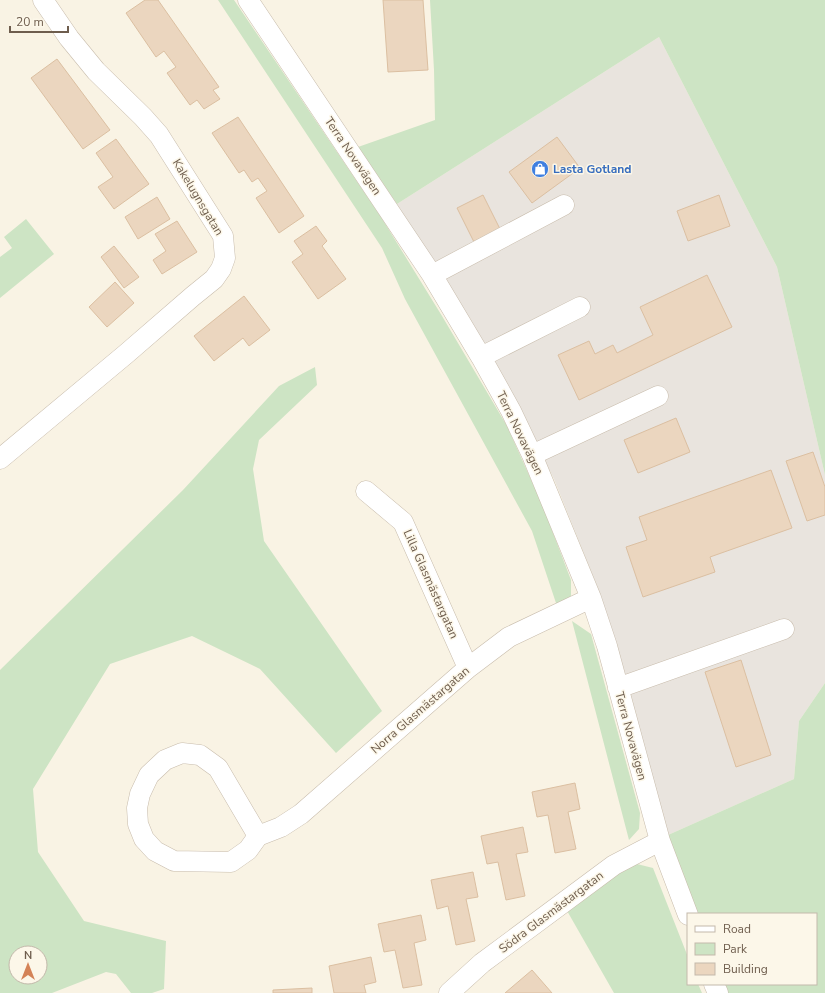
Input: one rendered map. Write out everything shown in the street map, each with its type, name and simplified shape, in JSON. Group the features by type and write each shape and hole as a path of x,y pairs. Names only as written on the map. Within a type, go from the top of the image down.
{"street":[{"name":"Kakelugnsgatan","path":"0,459 214,279 222,269 225,258 223,236 159,135 143,116 96,71 69,38 43,0"},
{"name":"Terra Novavägen","path":"248,0 432,274 511,411 532,455 591,598 607,646 660,840 687,913"},
{"path":"432,274 564,205"},
{"path":"480,357 580,307"},
{"path":"532,455 658,396"},
{"name":"Lilla Glasmästargatan","path":"366,491 403,522 468,668"},
{"name":"Norra Glasmästargatan","path":"258,836 281,827 301,814 468,668 509,637 591,598"},
{"path":"618,688 784,629"},
{"path":"182,753 200,755 218,768 258,836 248,850 231,862 174,861 155,851 144,839 138,824 137,808 140,794 149,775 165,760 182,753"},
{"name":"Södra Glasmästargatan","path":"449,993 482,963 614,866 660,840"}],"shaded area":[{"path":"659,37 777,267 825,475 825,683 799,721 794,779 668,835 601,596 554,479 493,358 397,204"}],"green space":[{"path":"218,0 234,0 381,217 507,426 542,504 571,580 571,596 557,606 532,531 405,299 382,248"},
{"path":"430,0 825,0 825,475 777,267 659,37 397,204 358,147 435,120"},
{"path":"26,219 54,254 0,298 0,257 12,248 4,237"},
{"path":"315,367 317,385 259,440 253,469 264,541 382,711 336,753 260,669 192,636 110,664 33,789 38,852 84,921 166,941 164,989 152,993 131,993 116,974 106,972 52,993 0,993 0,670 183,490 279,386"},
{"path":"572,621 591,634 640,813 639,829 629,840"},
{"path":"825,683 825,993 725,993 722,985 817,985 817,913 697,913 668,835 794,779 799,721"},
{"path":"637,864 653,868 687,954 687,985 698,985 702,993 614,993 566,909 623,867"}],"building":[{"path":"145,0 158,0 219,87 213,90 220,99 204,109 197,100 190,105 167,73 176,67 164,51 156,57 126,13"},
{"path":"383,0 423,0 428,70 388,72"},
{"path":"57,59 110,130 83,149 31,78"},
{"path":"238,117 304,216 279,233 256,198 267,191 258,178 252,182 244,170 239,173 212,133"},
{"path":"557,137 580,168 532,203 509,172"},
{"path":"116,139 149,184 114,209 98,187 113,177 96,153"},
{"path":"483,195 500,229 474,242 457,208"},
{"path":"719,195 730,226 688,241 677,211"},
{"path":"157,197 170,219 138,239 125,217"},
{"path":"177,221 197,252 162,274 153,260 166,251 155,234"},
{"path":"316,226 327,241 322,246 346,279 318,299 292,262 303,254 294,241"},
{"path":"114,246 139,277 124,288 101,257"},
{"path":"707,275 732,327 579,400 558,355 589,341 595,354 613,345 617,353 653,335 640,307"},
{"path":"115,282 134,303 107,327 89,307"},
{"path":"244,296 270,330 249,346 243,338 214,361 194,336"},
{"path":"676,418 690,452 638,473 624,440"},
{"path":"813,452 825,487 825,515 807,521 786,461"},
{"path":"771,470 792,528 710,557 715,572 643,597 626,547 647,540 639,517"},
{"path":"741,660 771,755 736,767 705,672"},
{"path":"575,783 580,809 568,812 576,849 555,853 548,815 537,817 532,792"},
{"path":"523,827 528,852 516,854 525,896 506,900 498,862 487,864 481,836"},
{"path":"473,872 478,897 466,899 475,941 456,945 448,906 437,909 431,880"},
{"path":"421,915 426,940 414,943 422,985 403,988 395,950 384,952 378,924"},
{"path":"371,957 376,982 364,985 366,993 334,993 329,966"},
{"path":"532,970 552,993 505,993"},
{"path":"312,988 312,993 273,993 273,990"}],"place":[{"name":"Lasta Gotland","path":"540,169"}]}
